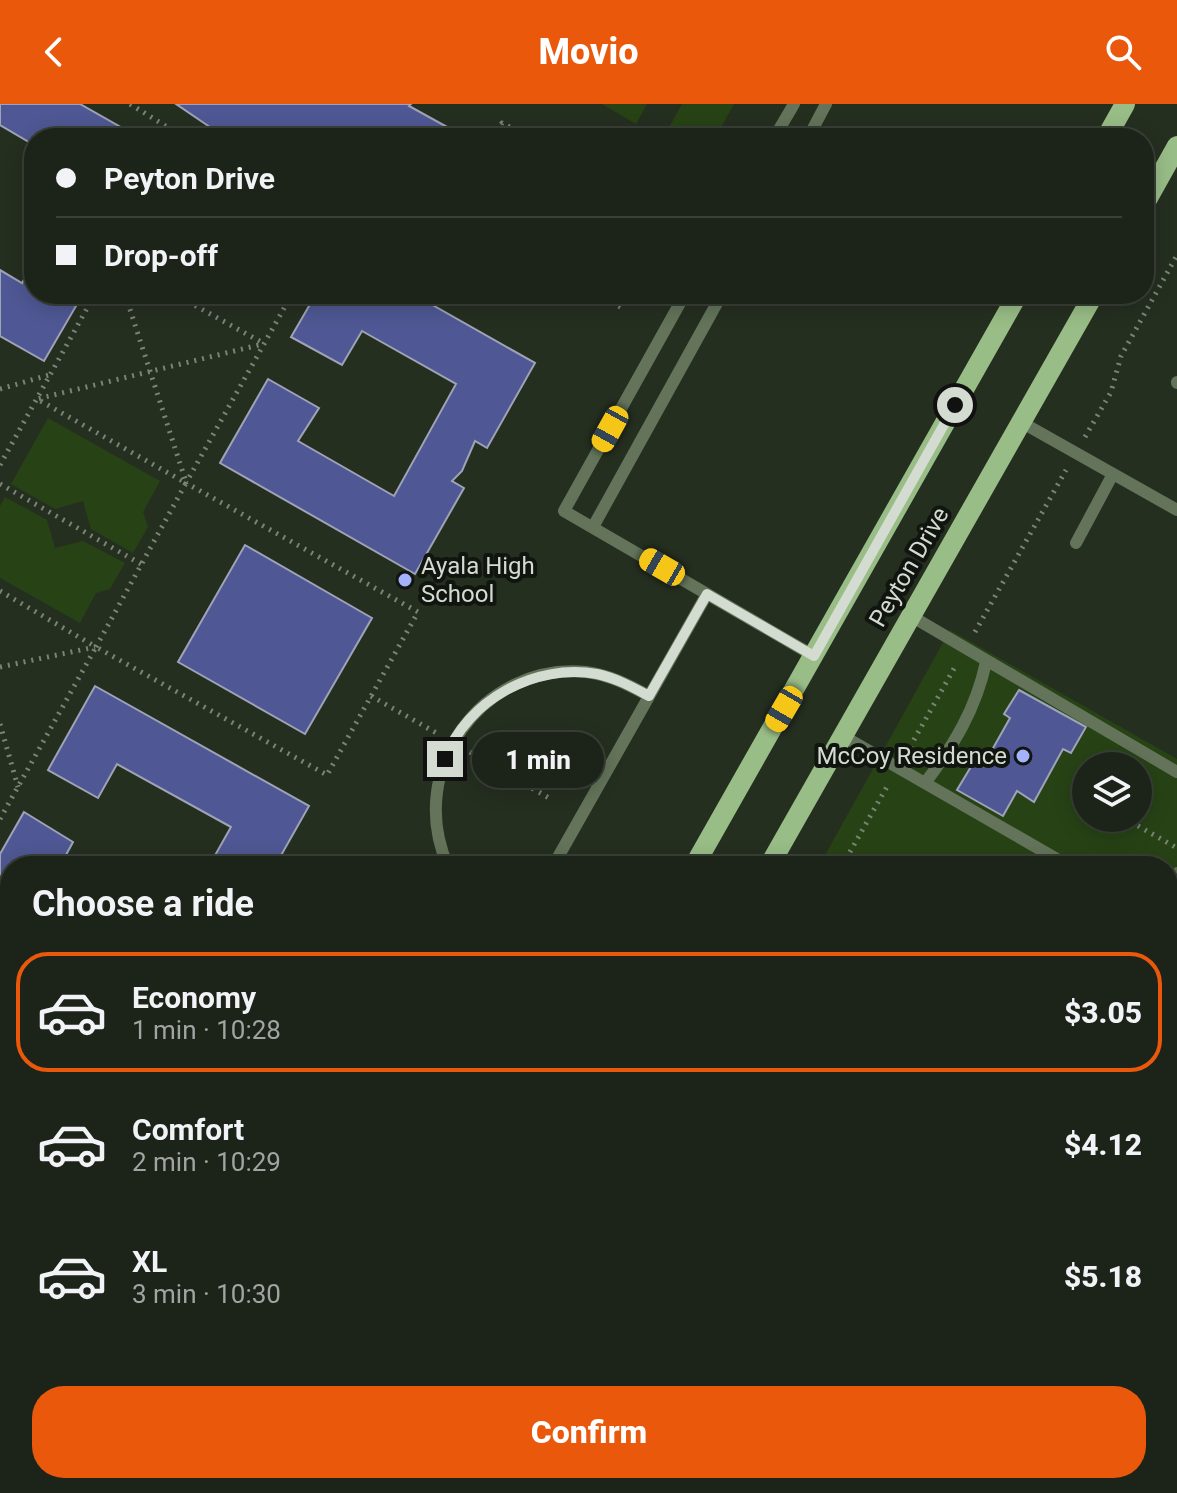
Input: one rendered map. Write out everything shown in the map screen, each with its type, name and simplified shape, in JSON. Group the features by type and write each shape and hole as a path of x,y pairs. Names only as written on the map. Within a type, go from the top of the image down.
{"main road":[{"path":"1112,128 1125,104"},
{"path":"1154,187 1177,146"},
{"name":"Peyton Drive","path":"700,856 1012,304"},
{"name":"Peyton Drive","path":"775,856 1088,304"}],"lane":[{"path":"780,128 794,104"},
{"path":"813,128 826,104"},
{"path":"679,304 564,511 814,656"},
{"path":"593,527 716,304"},
{"path":"1021,422 1177,510"},
{"path":"1076,543 1113,474"},
{"path":"559,856 707,594"},
{"path":"911,616 1177,772"},
{"path":"925,783 948,752 974,705 986,662"},
{"path":"445,856 437,827 438,791 451,741 496,697 543,675 570,672 599,674 649,696"},
{"path":"843,736 1052,856"}],"path":[{"path":"130,104 169,128"},
{"path":"1154,296 1177,255"},
{"path":"0,465 90,304"},
{"path":"128,304 186,483"},
{"path":"192,304 264,344"},
{"path":"0,819 286,304"},
{"path":"615,304 624,309"},
{"path":"848,856 1111,392 1121,356 1150,304"},
{"path":"37,399 264,344"},
{"path":"0,389 51,374"},
{"path":"0,591 327,775 418,612 37,399"},
{"path":"0,484 141,564"},
{"path":"0,667 96,647"},
{"path":"371,696 549,798"},
{"path":"0,724 18,787"},
{"path":"1149,832 1177,848"}],"green space":[{"path":"602,104 647,104 636,124"},
{"path":"682,104 734,104 721,128 669,128"},
{"path":"48,418 160,481 143,512 148,527 133,553 91,529 83,501 55,509 11,484"},
{"path":"5,497 47,520 55,548 83,541 125,563 110,589 96,593 80,623 0,578 0,506"},
{"path":"950,630 1177,759 1177,856 825,856"}],"building":[{"path":"0,104 80,104 122,128 24,128 24,139 0,125"},
{"path":"176,104 411,104 409,106 449,128 211,128"},
{"path":"0,270 22,283 24,280 24,304 77,304 44,361 0,336"},
{"path":"310,304 431,304 535,363 487,448 475,441 462,471 452,481 464,488 415,574 220,463 268,379 319,408 298,441 394,496 456,384 362,331 342,365 291,337"},
{"path":"245,545 372,618 305,734 178,662"},
{"path":"95,686 309,806 281,856 215,856 231,827 117,764 98,798 48,770"},
{"name":"McCoy Residence","path":"1019,690 1086,727 1071,753 1063,749 1034,802 1017,791 1003,816 957,790 975,760 983,766 1010,718 1004,714"},
{"path":"24,812 73,842 65,856 0,854"}],"place":[{"name":"Ayala High School","path":"405,580"},
{"name":"McCoy Residence","path":"1023,756"}],"route":[{"path":"445,759 451,741 467,722 496,697 526,680 557,673 585,672 614,678 649,696 707,594 814,656 955,405"}]}
